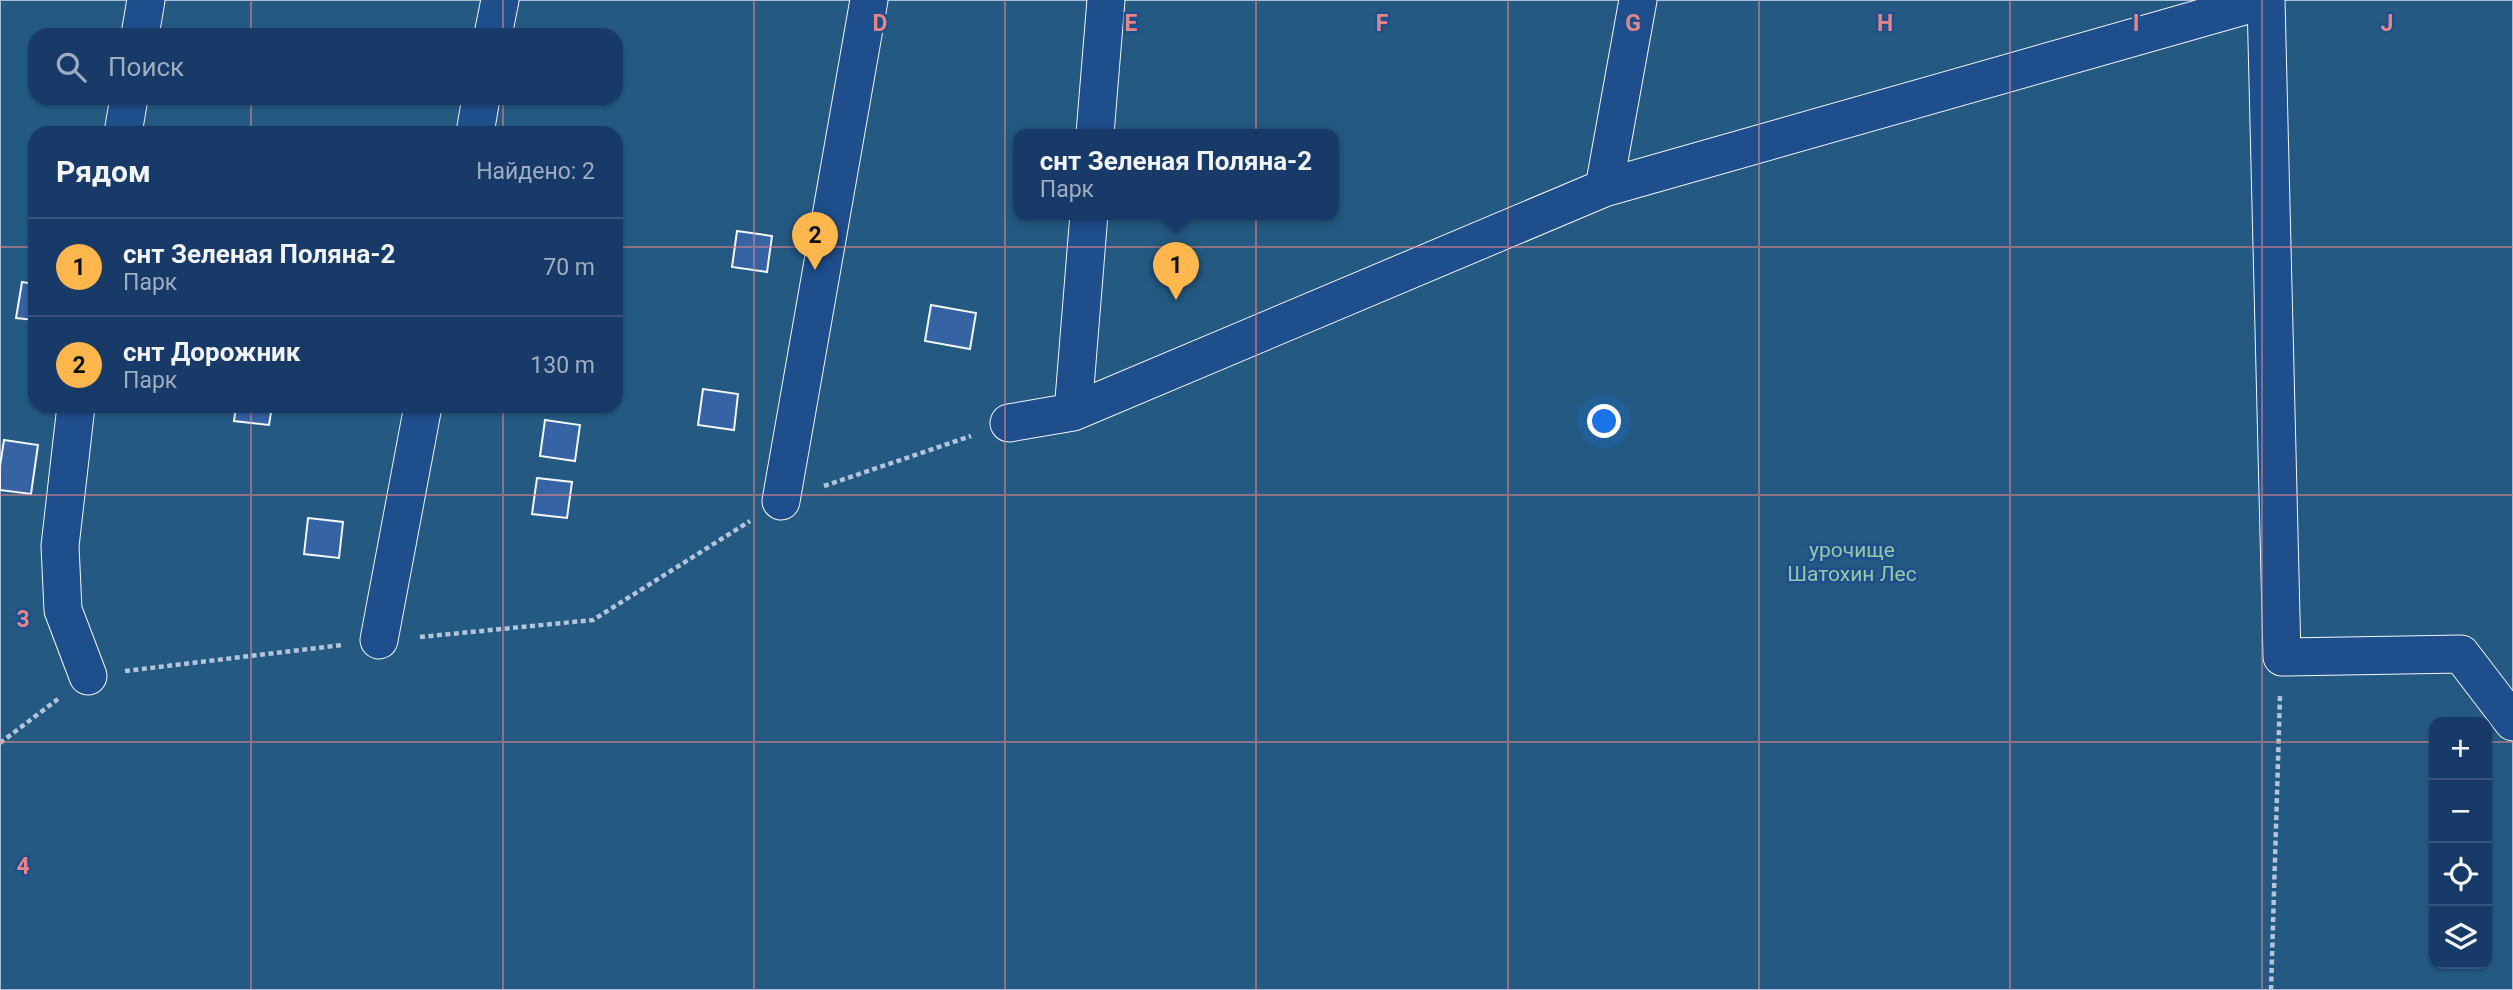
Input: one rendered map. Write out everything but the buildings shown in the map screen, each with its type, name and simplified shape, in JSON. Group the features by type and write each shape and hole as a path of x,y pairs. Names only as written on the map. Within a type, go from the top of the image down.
{"street":[{"path":"141,28 146,0"},
{"path":"494,28 500,0"},
{"path":"781,501 869,0"},
{"path":"1095,129 1106,0"},
{"path":"1604,188 1638,0"},
{"path":"1009,423 1073,412 1604,188 2265,0 2282,657 2461,654 2513,722"},
{"path":"124,126 128,105"},
{"path":"476,126 480,105"},
{"path":"1073,412 1089,220"},
{"path":"75,413 60,546 63,610 88,676"},
{"path":"379,640 422,413"}],"path":[{"path":"0,743 88,676 379,640 593,620 781,501 1009,423"},
{"path":"2271,990 2282,657"}],"green space":[{"name":"урочище Шатохин Лес","path":"0,0 2513,0 2513,990 0,990"}],"place":[{"name":"снт Дорожник","path":"815,270"},
{"name":"снт Зеленая Поляна-2","path":"1176,300"}]}
